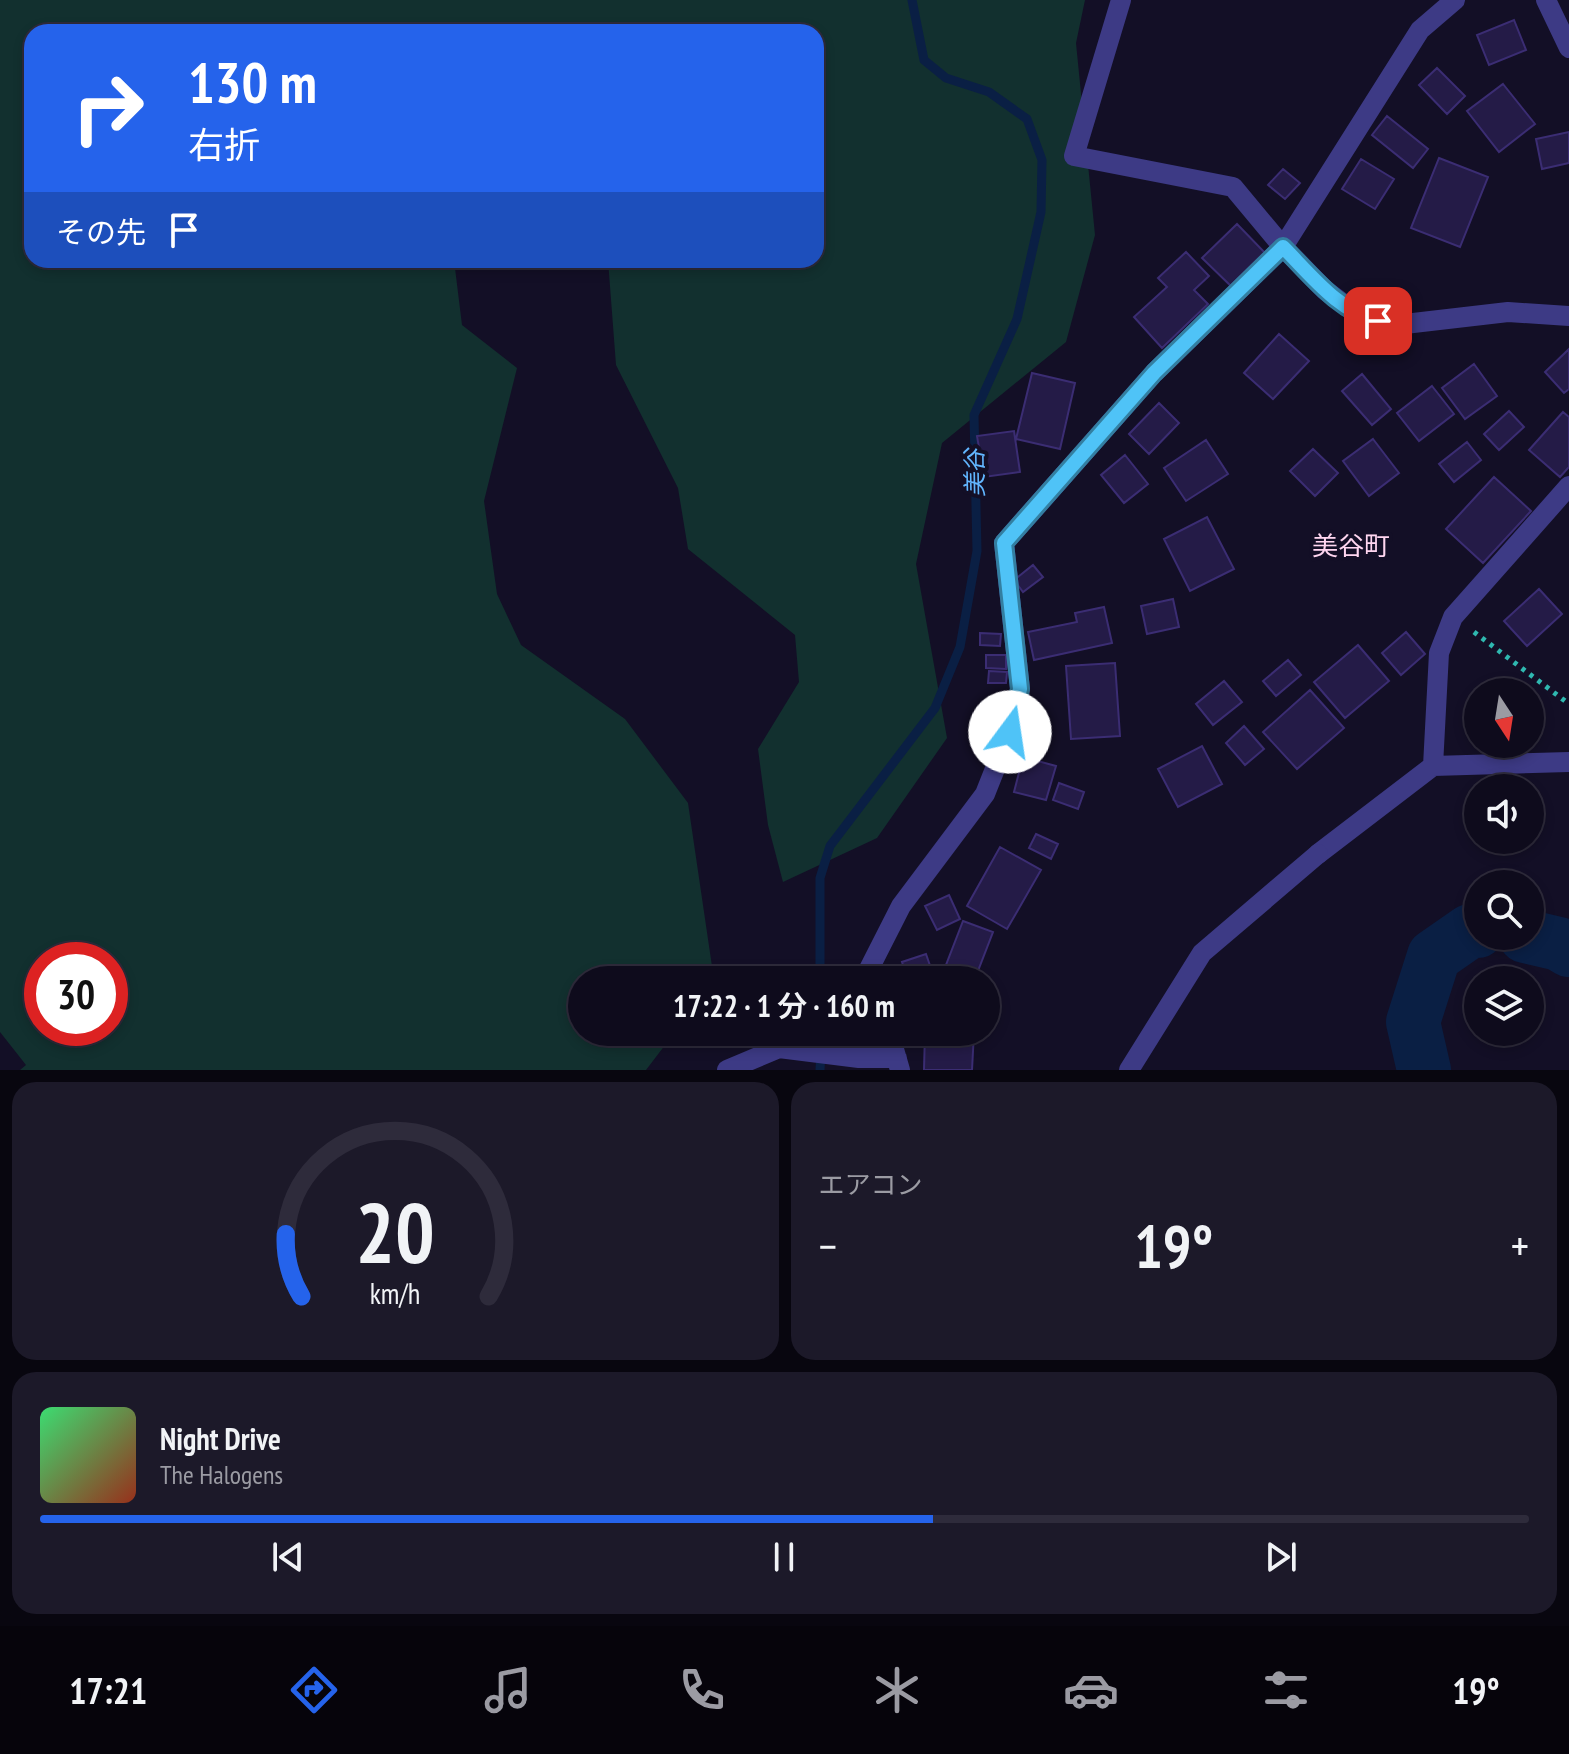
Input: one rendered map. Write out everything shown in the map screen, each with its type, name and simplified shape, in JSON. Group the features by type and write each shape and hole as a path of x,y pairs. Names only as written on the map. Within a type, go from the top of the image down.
{"street":[{"path":"1121,0 1074,156 1233,187 1283,247 1325,290 1361,317 1396,325 1508,312 1569,316"},
{"path":"871,966 901,906 985,794 1016,716 1020,689 1004,543 1154,373 1283,247 1420,30 1455,0"},
{"path":"1546,0 1569,48"},
{"path":"1433,766 1439,653 1453,617 1569,486"},
{"path":"1129,1070 1202,953 1318,854 1433,766 1569,762"},
{"path":"727,1070 779,1048 898,1064"}],"path":[{"path":"1453,617 1569,704"}],"green space":[{"path":"0,0 1085,0 1076,43 1095,235 1066,342 942,443 916,564 947,738 877,838 783,882 768,825 758,749 799,682 795,635 688,549 678,488 616,365 609,268 824,268 824,24 24,24 24,268 455,268 462,325 517,368 484,501 497,594 521,645 625,719 688,803 712,966 568,966 568,1046 664,1046 646,1070 20,1070 26,1065 0,1032"}],"building":[{"path":"1514,20 1526,50 1489,65 1477,35"},
{"path":"1437,68 1465,96 1447,114 1419,85"},
{"path":"1503,84 1535,124 1499,152 1467,111"},
{"path":"1387,116 1428,149 1413,168 1372,135"},
{"path":"1569,132 1569,163 1542,169 1536,139"},
{"path":"1439,158 1488,177 1460,247 1411,228"},
{"path":"1361,159 1394,179 1375,209 1342,189"},
{"path":"1283,169 1300,183 1285,199 1268,185"},
{"path":"1237,224 1267,255 1233,288 1202,258"},
{"path":"1186,252 1209,276 1194,290 1208,304 1162,348 1134,317 1167,287 1158,278"},
{"path":"1279,334 1309,361 1273,399 1244,373"},
{"path":"1569,349 1569,389 1564,393 1545,372"},
{"path":"1474,364 1497,396 1465,419 1442,388"},
{"path":"1032,373 1075,383 1060,449 1016,439"},
{"path":"1362,374 1391,409 1372,425 1342,391"},
{"path":"1432,386 1454,414 1419,441 1397,413"},
{"path":"1159,403 1179,423 1149,454 1129,434"},
{"path":"1509,411 1524,427 1499,450 1484,434"},
{"path":"1563,412 1569,417 1569,467 1560,477 1529,450"},
{"path":"1014,431 1020,472 984,477 977,436"},
{"path":"1373,439 1399,473 1369,496 1343,461"},
{"path":"1206,440 1228,474 1186,501 1164,468"},
{"path":"1467,442 1481,460 1454,482 1439,464"},
{"path":"1313,449 1338,473 1315,496 1290,471"},
{"path":"1125,455 1148,484 1124,503 1101,475"},
{"path":"1494,477 1531,511 1483,563 1446,529"},
{"path":"1207,517 1234,569 1190,591 1164,539"},
{"path":"1033,565 1043,577 1023,592 1014,580"},
{"path":"1539,589 1562,614 1527,646 1504,621"},
{"path":"1173,599 1179,627 1147,634 1141,606"},
{"path":"1104,607 1112,643 1034,660 1028,632 1077,622 1075,613"},
{"path":"1406,632 1425,654 1401,675 1382,653"},
{"path":"980,633 1001,634 1000,646 980,645"},
{"path":"1358,645 1389,681 1345,718 1314,682"},
{"path":"986,655 1006,655 1006,669 986,668"},
{"path":"1288,660 1301,675 1276,696 1263,681"},
{"path":"1115,663 1120,736 1071,739 1066,666"},
{"path":"989,671 1007,672 1006,683 988,683"},
{"path":"1224,681 1242,702 1213,725 1196,704"},
{"path":"1310,690 1344,728 1297,769 1263,732"},
{"path":"1244,726 1264,749 1245,765 1226,743"},
{"path":"1202,746 1222,784 1178,807 1158,769"},
{"path":"1023,757 1056,766 1046,800 1014,792"},
{"path":"1059,783 1084,792 1078,809 1053,800"},
{"path":"1036,834 1058,844 1051,859 1029,848"},
{"path":"1000,847 1041,870 1007,929 967,906"},
{"path":"949,895 960,919 937,930 925,906"},
{"path":"963,921 993,932 980,966 946,965"},
{"path":"926,954 930,966 903,966 902,962"},
{"path":"925,1046 973,1046 972,1070 924,1070"}],"waterway":[{"name":"美谷","path":"820,966 820,878 830,846 935,708 960,647 977,551 974,415 1017,319 1041,212 1042,160 1027,119 989,92 946,78 924,60 912,0"},
{"path":"1424,1070 1413,1022 1434,956 1464,935"},
{"path":"1544,940 1569,950"},
{"name":"美谷","path":"820,1070 821,1046"}],"district":[{"name":"美谷町","path":"1351,546"}],"route":[{"path":"1010,732 1020,689 1004,543 1154,373 1283,247 1325,290 1361,317 1378,321"}]}
